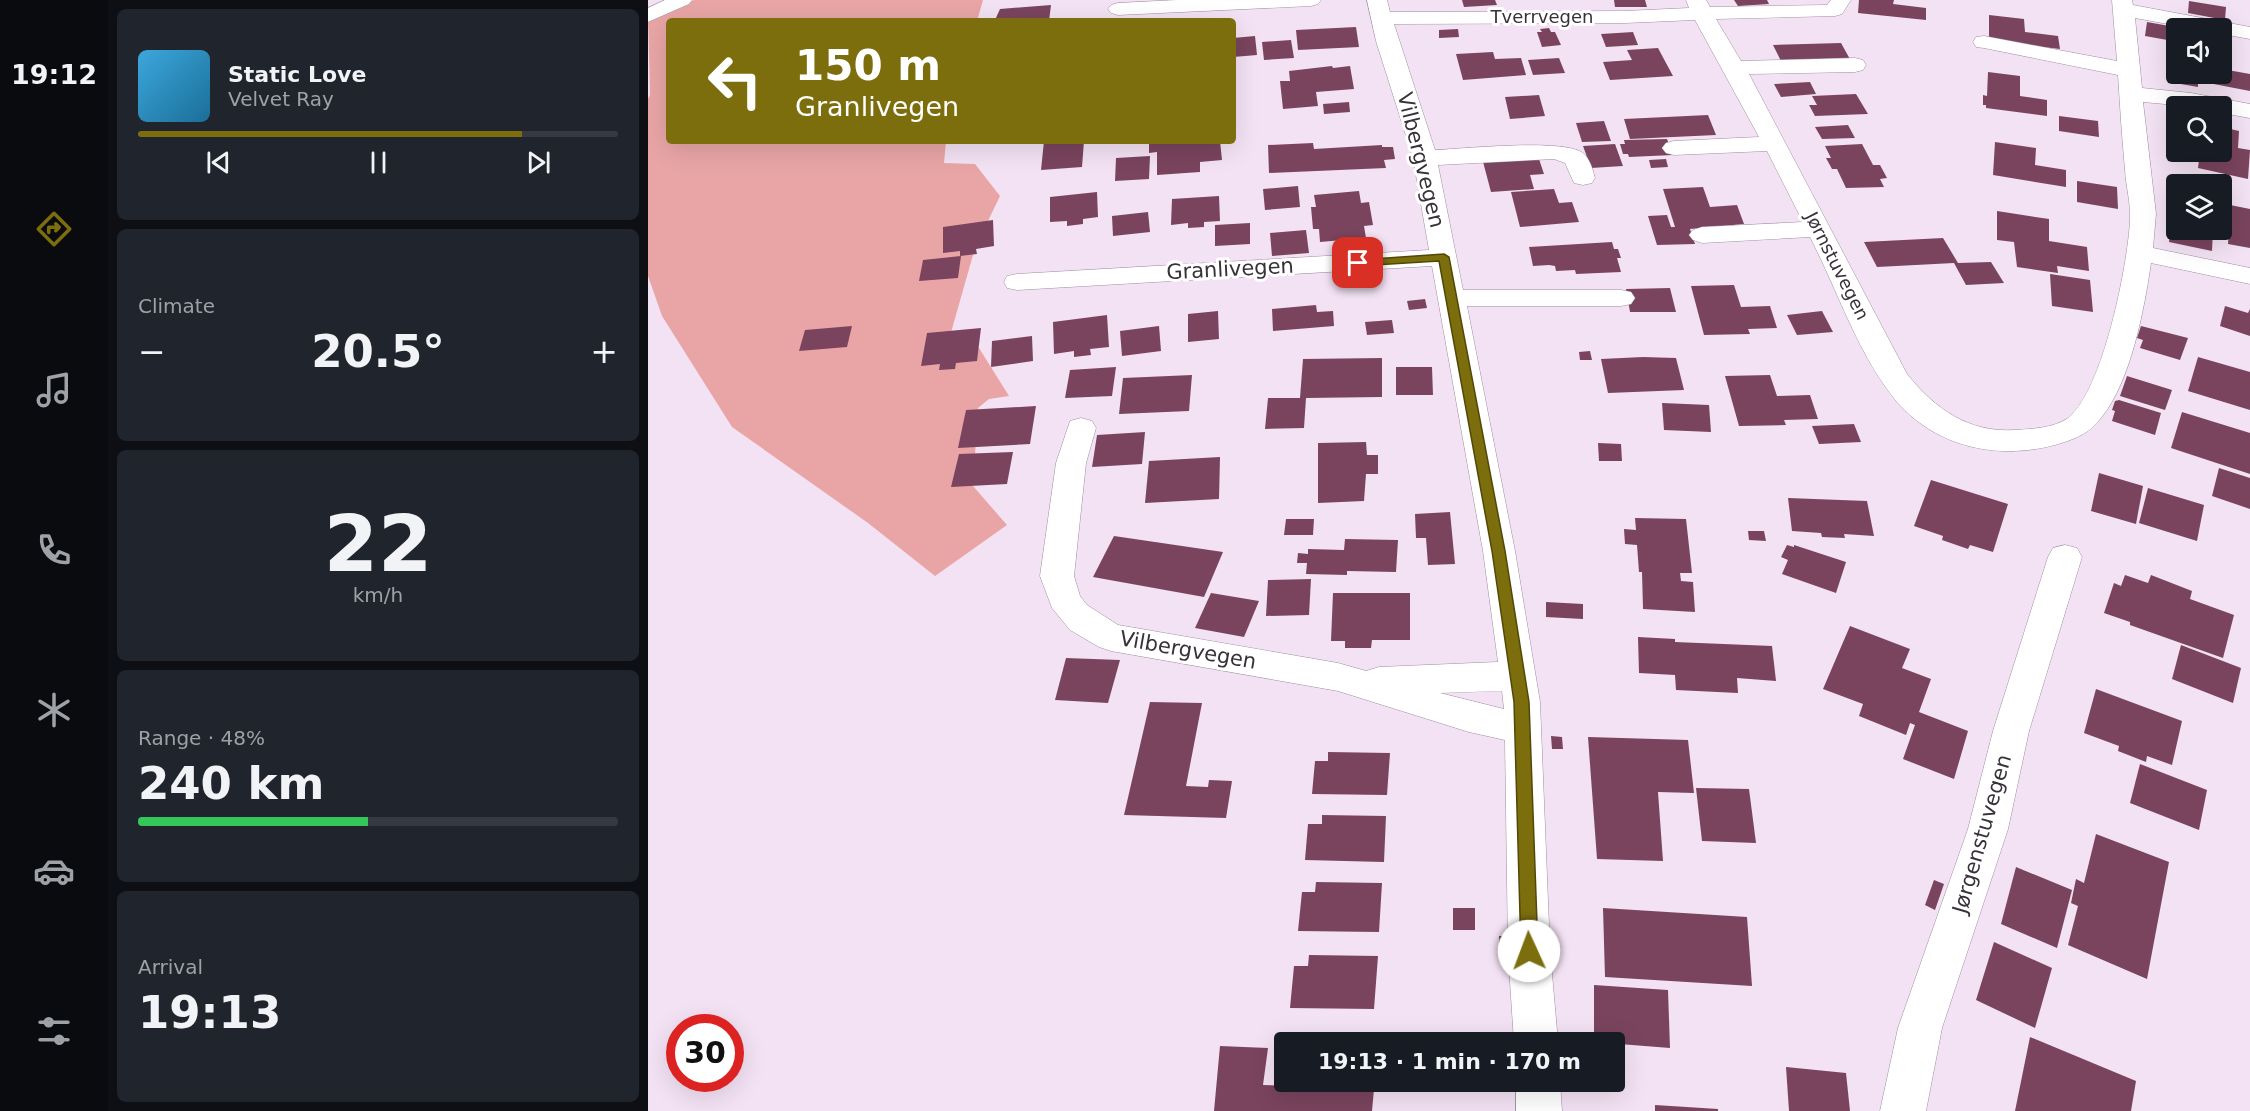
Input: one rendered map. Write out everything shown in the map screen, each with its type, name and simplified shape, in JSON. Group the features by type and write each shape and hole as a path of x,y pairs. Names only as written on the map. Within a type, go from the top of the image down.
{"street":[{"path":"648,16 682,0"},
{"path":"1118,10 1311,0"},
{"name":"Tverrvegen","path":"1379,9 1625,17 1700,7 1749,11 1827,11 1835,10 1841,0"},
{"name":"Jørnstuvegen","path":"1700,7 1819,230 1870,333 1908,395 1941,424 1987,441 2036,439 2079,425 2091,412 2104,386 2131,304 2143,219 2124,14"},
{"name":"Vilbergvegen","path":"1379,9 1425,158 1499,551 1522,702 1529,951 1535,1032"},
{"path":"2124,14 2250,33"},
{"path":"1984,42 2191,100 2250,111"},
{"path":"1734,68 1855,65"},
{"path":"1674,148 1774,144"},
{"path":"1425,158 1556,152 1575,158 1583,178"},
{"path":"1702,235 1819,230"},
{"path":"2139,253 2250,276"},
{"name":"Granlivegen","path":"1017,282 1444,257"},
{"path":"1452,298 1621,298"},
{"name":"Vilbergvegen","path":"1081,428 1071,464 1057,576 1061,594 1075,616 1084,623 1111,637 1356,682 1469,717 1521,726"},
{"name":"Jørgenstuvegen","path":"1903,1111 1920,1028 1988,830 2011,731 2065,557"},
{"name":"Vilbergvegen","path":"1356,682 1517,676"},
{"path":"1538,1092 1539,1111"}],"shaded area":[{"path":"694,0 983,0 978,18 666,18 666,144 946,144 944,163 975,164 1000,196 975,248 946,350 979,348 1009,396 989,399 978,408 973,486 1007,525 935,576 868,523 732,427 662,316 648,276 648,99 650,95 648,18"}],"building":[{"path":"1462,0 1495,0 1497,5 1464,7"},
{"path":"1614,0 1645,0 1647,7 1615,7"},
{"path":"1734,0 1767,0 1769,4 1738,6"},
{"path":"1859,0 1894,0 1893,4 1926,8 1926,20 1858,13"},
{"path":"2189,1 2226,7 2225,18 2188,13"},
{"path":"1051,5 1049,18 996,18 1000,9"},
{"path":"1989,15 2024,19 2025,32 2058,36 2060,49 1989,41"},
{"path":"2147,22 2166,25 2166,40 2145,36"},
{"path":"1356,27 1359,47 1298,50 1296,30"},
{"path":"1549,28 1551,32 1555,32 1561,45 1542,47 1537,32 1542,32 1540,29"},
{"path":"1458,29 1459,37 1439,38 1439,30"},
{"path":"1633,32 1638,45 1606,47 1601,34"},
{"path":"1255,36 1257,55 1236,57 1236,38"},
{"path":"1291,40 1294,58 1264,60 1262,42"},
{"path":"1841,43 1851,61 1782,63 1773,45"},
{"path":"1658,48 1673,76 1610,80 1603,62 1632,60 1627,50"},
{"path":"1493,52 1495,59 1521,58 1526,75 1463,80 1456,54"},
{"path":"1559,58 1565,73 1533,75 1528,60"},
{"path":"1332,66 1333,68 1350,66 1354,89 1316,92 1318,106 1283,109 1280,81 1290,81 1289,71"},
{"path":"2232,71 2250,74 2250,91 2214,84 2232,84"},
{"path":"1988,72 2020,76 2020,96 2047,100 2047,116 1986,108 1986,105 1983,105 1983,95 1987,96"},
{"path":"1810,82 1816,94 1781,97 1774,84"},
{"path":"2181,84 2198,84 2198,87"},
{"path":"1856,94 1868,114 1815,116 1809,105 1817,105 1812,96"},
{"path":"1539,95 1545,116 1510,119 1505,97"},
{"path":"1349,102 1350,112 1324,114 1323,104"},
{"path":"1708,115 1716,135 1630,139 1624,119"},
{"path":"2059,116 2098,121 2099,137 2059,131"},
{"path":"1604,121 1611,141 1582,142 1576,123"},
{"path":"1848,125 1855,138 1822,139 1815,127"},
{"path":"2232,129 2239,131 2238,148 2250,150 2248,179 2198,168 2199,162 2232,162"},
{"path":"1667,139 1673,155 1629,157 1628,154 1623,154 1620,144 1625,144 1624,140"},
{"path":"1995,142 2036,148 2035,165 2066,170 2066,187 1993,175"},
{"path":"1313,143 1314,149 1382,145 1382,147 1393,147 1395,159 1384,160 1386,168 1269,173 1268,145"},
{"path":"1044,144 1084,144 1082,167 1041,170"},
{"path":"1149,144 1220,144 1222,160 1200,162 1200,172 1157,175 1157,152 1149,153"},
{"path":"1615,144 1623,166 1591,168 1583,146"},
{"path":"1862,144 1873,165 1880,165 1887,178 1880,179 1884,187 1846,188 1837,169 1832,169 1826,158 1831,158 1825,146"},
{"path":"1150,156 1149,179 1115,181 1116,158"},
{"path":"1538,156 1544,174 1530,175 1534,189 1491,192 1482,158"},
{"path":"1666,159 1668,167 1651,168 1649,160"},
{"path":"2077,181 2117,187 2118,209 2077,202"},
{"path":"1298,186 1300,207 1265,210 1263,189"},
{"path":"1703,187 1710,207 1737,205 1744,224 1690,229 1695,244 1657,245 1648,216 1667,215 1671,227 1675,227 1663,189"},
{"path":"1554,189 1559,203 1572,202 1579,222 1520,227 1511,192"},
{"path":"1359,191 1361,203 1369,202 1373,225 1364,226 1366,238 1320,242 1319,229 1313,229 1311,207 1316,207 1314,195"},
{"path":"1097,192 1098,217 1083,219 1083,224 1067,226 1067,221 1050,222 1050,197"},
{"path":"1219,196 1220,221 1204,222 1204,227 1188,228 1188,223 1171,225 1172,199"},
{"path":"2232,205 2250,209 2250,248 2228,244 2228,240 2232,240"},
{"path":"1997,211 2049,219 2049,241 2087,247 2089,271 2057,266 2058,273 2017,267 2014,242 1997,240"},
{"path":"1148,212 1150,232 1113,236 1112,216"},
{"path":"993,220 994,246 976,249 977,254 960,256 960,251 943,253 943,227"},
{"path":"1250,223 1250,244 1215,246 1215,225"},
{"path":"1306,230 1309,253 1272,256 1270,233"},
{"path":"1943,238 1958,263 1991,262 2004,283 1966,285 1954,263 1877,267 1864,242"},
{"path":"2169,240 2213,240 2212,251 2169,242"},
{"path":"1612,242 1621,258 1617,258 1621,272 1576,274 1575,270 1556,271 1555,266 1533,266 1529,247"},
{"path":"961,256 958,278 919,281 923,260"},
{"path":"2050,274 2090,280 2093,312 2052,306"},
{"path":"1734,285 1741,307 1770,306 1777,328 1748,329 1750,334 1704,335 1691,286"},
{"path":"1670,288 1676,312 1630,312 1626,289"},
{"path":"1425,299 1427,308 1409,310 1407,301"},
{"path":"1316,305 1317,312 1333,311 1334,326 1273,331 1272,309"},
{"path":"2225,306 2248,313 2250,309 2250,336 2220,326"},
{"path":"1218,311 1219,339 1188,342 1188,314"},
{"path":"1822,311 1833,332 1797,335 1787,315"},
{"path":"1107,315 1109,347 1090,349 1091,355 1074,357 1074,351 1054,354 1053,322"},
{"path":"1392,320 1394,333 1367,335 1365,322"},
{"path":"852,326 847,347 799,351 805,330"},
{"path":"1159,326 1161,351 1122,356 1120,331"},
{"path":"2141,326 2188,338 2180,360 2140,348 2143,340 2137,338"},
{"path":"981,328 977,361 956,363 955,369 939,370 940,364 921,366 927,333"},
{"path":"1032,336 1033,361 991,367 992,341"},
{"path":"1590,351 1592,360 1580,360 1579,352"},
{"path":"2198,357 2250,372 2250,410 2188,391"},
{"path":"1382,358 1382,397 1306,398 1304,428 1265,429 1268,398 1300,398 1303,359"},
{"path":"1676,358 1684,390 1608,393 1601,359"},
{"path":"1116,367 1112,396 1065,398 1070,370"},
{"path":"1396,367 1432,367 1433,395 1396,395"},
{"path":"1192,375 1189,411 1119,414 1123,378"},
{"path":"1770,375 1777,396 1810,395 1818,419 1784,420 1786,425 1739,426 1725,376"},
{"path":"2127,376 2172,390 2165,410 2120,396"},
{"path":"2119,400 2161,413 2155,435 2112,421 2115,401"},
{"path":"1662,403 1709,405 1711,432 1664,430"},
{"path":"1036,406 1030,444 958,448 966,410"},
{"path":"2182,412 2250,433 2250,474 2171,448"},
{"path":"1854,424 1861,442 1819,444 1812,426"},
{"path":"1145,432 1142,464 1092,467 1097,435"},
{"path":"1366,442 1367,455 1378,455 1378,474 1366,474 1364,501 1318,503 1318,443"},
{"path":"1598,443 1621,444 1622,461 1599,461"},
{"path":"1013,452 1007,484 951,487 959,454"},
{"path":"1220,457 1219,499 1145,503 1149,461"},
{"path":"2219,468 2250,478 2250,509 2212,496"},
{"path":"2099,473 2143,486 2136,524 2091,511"},
{"path":"1931,480 2008,504 1993,552 1970,545 1968,549 1942,540 1943,536 1914,526"},
{"path":"2148,488 2204,505 2197,541 2139,523"},
{"path":"1788,498 1867,501 1874,536 1844,534 1845,538 1822,537 1821,533 1792,531"},
{"path":"1450,512 1455,564 1428,565 1426,538 1416,538 1415,514"},
{"path":"1635,518 1686,519 1692,573 1680,573 1681,581 1693,582 1695,612 1643,609 1642,572 1639,572 1637,545 1625,544 1624,529 1636,530"},
{"path":"1286,519 1314,519 1313,535 1284,535"},
{"path":"1748,531 1764,531 1766,541 1749,540"},
{"path":"1114,536 1223,552 1204,597 1093,577"},
{"path":"1345,539 1398,540 1396,572 1347,571 1347,575 1306,574 1307,563 1297,563 1298,553 1308,554 1308,549 1344,550"},
{"path":"1787,545 1794,547 1794,545 1846,562 1836,593 1782,574 1788,560 1781,557"},
{"path":"2125,575 2148,583 2151,575 2192,591 2190,599 2234,615 2223,658 2130,625 2130,622 2104,613 2114,583 2121,586"},
{"path":"1311,579 1309,615 1266,616 1268,580"},
{"path":"1211,593 1259,601 1244,637 1195,628"},
{"path":"1333,593 1410,593 1410,640 1372,640 1371,648 1345,648 1345,641 1331,641"},
{"path":"1546,602 1583,604 1583,619 1546,617"},
{"path":"1850,626 1910,649 1902,668 1931,679 1919,712 1968,731 1954,779 1903,759 1915,725 1910,723 1906,735 1859,716 1863,704 1823,689"},
{"path":"1638,637 1675,639 1675,642 1772,646 1776,681 1737,678 1738,693 1676,690 1675,675 1639,673"},
{"path":"2181,645 2241,668 2233,703 2172,679"},
{"path":"1066,658 1120,660 1108,703 1055,700"},
{"path":"2096,689 2182,721 2172,765 2147,756 2146,762 2118,751 2119,746 2084,733"},
{"path":"1150,702 1202,703 1186,786 1208,787 1209,780 1232,781 1226,818 1124,815"},
{"path":"1551,736 1562,737 1563,749 1552,749"},
{"path":"1588,737 1688,740 1694,793 1658,792 1663,861 1597,859"},
{"path":"1328,752 1390,753 1387,795 1312,794 1315,761 1328,761"},
{"path":"2140,764 2207,790 2199,830 2130,803"},
{"path":"1696,788 1749,789 1756,843 1702,841"},
{"path":"1322,815 1386,816 1384,862 1305,860 1308,824 1322,824"},
{"path":"2096,834 2169,862 2147,979 2068,945 2078,906 2071,903 2076,879 2084,883"},
{"path":"2016,867 2072,890 2057,948 2001,924"},
{"path":"1934,880 1944,884 1935,910 1925,905"},
{"path":"1316,882 1382,883 1379,932 1298,931 1302,892 1315,892"},
{"path":"1453,908 1475,908 1475,930 1453,930"},
{"path":"1603,908 1747,917 1752,986 1605,977"},
{"path":"1499,936 1506,936 1507,959 1500,959"},
{"path":"1994,942 2052,968 2035,1028 1976,1000"},
{"path":"1309,955 1378,956 1374,1009 1290,1008 1294,966 1308,966"},
{"path":"1594,985 1668,990 1670,1048 1625,1044 1625,1032 1594,1032"},
{"path":"2030,1037 2136,1081 2131,1111 2015,1111"},
{"path":"1220,1046 1268,1048 1263,1085 1274,1085 1274,1092 1374,1092 1372,1111 1214,1111"},
{"path":"1786,1067 1846,1073 1850,1111 1789,1111"},
{"path":"1655,1105 1718,1109 1718,1111 1655,1111"}],"route":[{"path":"1358,263 1444,257 1499,551 1522,702 1529,951"}]}
